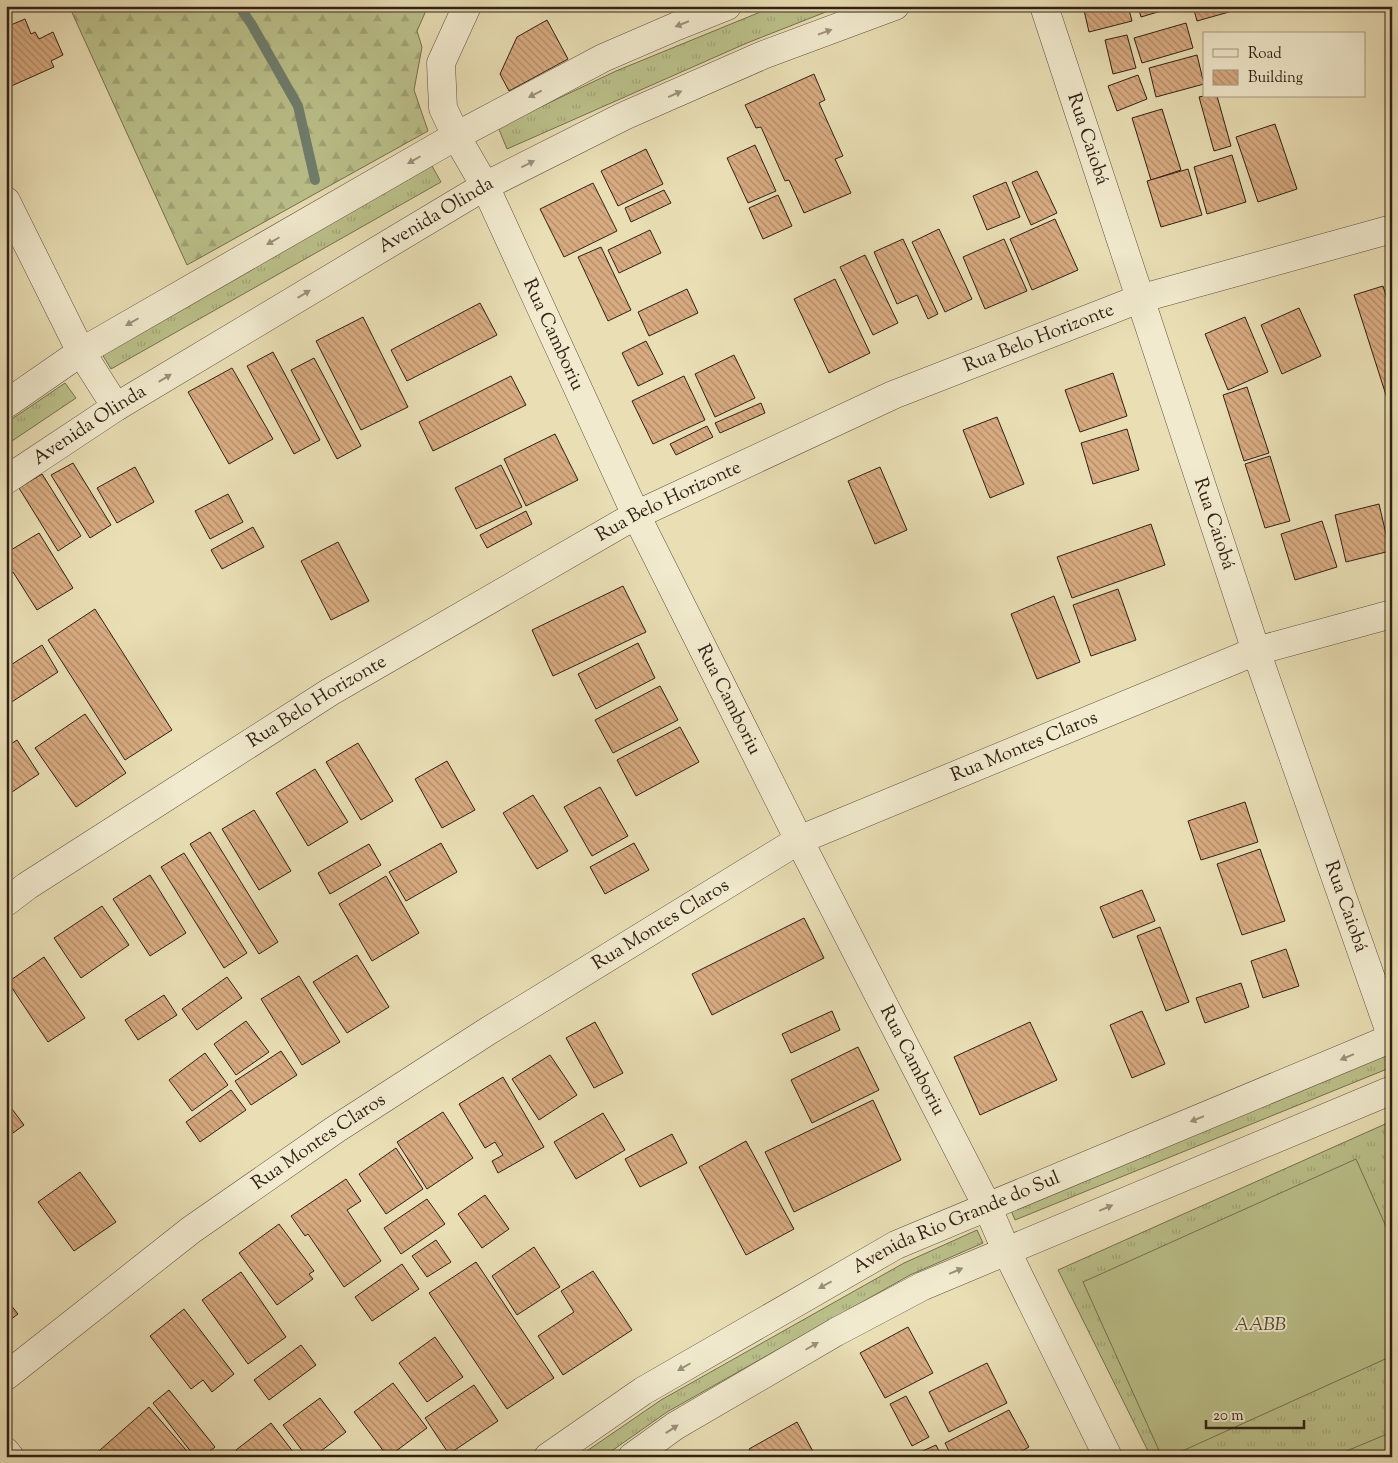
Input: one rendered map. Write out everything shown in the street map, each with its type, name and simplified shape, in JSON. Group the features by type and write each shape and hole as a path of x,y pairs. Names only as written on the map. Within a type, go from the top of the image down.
{"street":[{"name":"Rua Camboriu","path":"467,6 442,63 443,108 456,136 485,186 636,515 799,840 987,1206 1006,1250"},
{"path":"6,404 81,352 456,136 603,58 727,6"},
{"name":"Avenida Olinda","path":"6,480 116,407 485,186 633,112 764,55 895,6"},
{"name":"Rua Caiobá","path":"1044,6 1256,651 1392,1038"},
{"path":"6,202 81,352 116,407"},
{"name":"Rua Belo Horizonte","path":"6,902 27,886 330,692 636,515 892,395 1139,299 1392,229"},
{"name":"Rua Montes Claros","path":"6,1376 191,1230 336,1129 488,1031 799,840 1256,651 1392,614"},
{"name":"Avenida Rio Grande do Sul","path":"548,1457 643,1391 896,1245 1392,1038"},
{"path":"632,1457 675,1426 836,1332 923,1286 1392,1090"},
{"path":"1006,1250 1108,1457"},
{"path":"6,1452 10,1457"}],"green space":[{"path":"69,6 428,6 417,31 422,47 414,90 428,131 187,265"},
{"path":"775,6 841,6 747,43 507,149 498,127 616,71"},
{"path":"432,166 441,182 111,369 102,354"},
{"path":"65,383 76,398 6,445 6,423"},
{"path":"1387,1050 1392,1061 1392,1067 1015,1220 1008,1203"},
{"name":"AABB","path":"1392,1121 1392,1457 1151,1457 1058,1270"},
{"name":"AABB","path":"1356,1159 1392,1240 1392,1356 1169,1457 1162,1457 1083,1282"},
{"path":"977,1230 983,1243 910,1275 667,1412 603,1457 578,1457 661,1400 904,1263"},
{"path":"1392,1432 1392,1457 1332,1457"}],"building":[{"path":"1083,6 1128,6 1132,21 1089,32"},
{"path":"1138,6 1178,6 1141,17"},
{"path":"1193,6 1227,6 1229,12 1197,21"},
{"path":"25,19 31,34 35,32 39,39 53,32 63,55 51,61 54,67 9,87 6,81 6,27"},
{"path":"547,20 568,59 509,91 500,74 517,37"},
{"path":"1186,23 1193,48 1142,63 1134,38"},
{"path":"1127,35 1136,68 1113,74 1105,40"},
{"path":"1197,55 1203,84 1156,97 1149,68"},
{"path":"814,74 825,100 819,103 843,156 835,159 851,193 804,213 789,180 785,181 761,127 756,128 745,105"},
{"path":"1138,75 1147,99 1117,111 1108,86"},
{"path":"1199,97 1218,98 1231,146 1214,151"},
{"path":"1162,109 1181,170 1151,180 1132,118"},
{"path":"1275,124 1297,189 1258,202 1236,137"},
{"path":"755,145 776,191 748,203 727,158"},
{"path":"646,149 663,184 618,206 601,171"},
{"path":"1232,155 1246,202 1207,214 1194,167"},
{"path":"1188,169 1202,215 1161,227 1147,181"},
{"path":"1037,171 1057,213 1031,225 1012,182"},
{"path":"1006,182 1020,217 987,230 973,196"},
{"path":"593,183 617,231 564,257 540,209"},
{"path":"664,190 671,203 631,222 625,208"},
{"path":"778,195 792,226 763,239 749,208"},
{"path":"1055,219 1078,270 1032,290 1010,239"},
{"path":"939,229 972,299 945,312 912,242"},
{"path":"650,230 661,253 619,273 608,250"},
{"path":"903,239 938,314 928,319 917,295 897,304 874,252"},
{"path":"1004,239 1027,291 985,309 963,257"},
{"path":"601,247 631,310 608,321 578,257"},
{"path":"865,255 898,323 873,335 840,267"},
{"path":"835,279 870,353 829,373 794,299"},
{"path":"1383,286 1392,315 1392,414 1354,295"},
{"path":"687,289 698,313 649,336 638,312"},
{"path":"480,303 497,335 407,381 391,350"},
{"path":"1299,308 1321,356 1282,374 1261,325"},
{"path":"363,317 408,407 361,430 316,341"},
{"path":"1245,317 1268,372 1228,390 1205,334"},
{"path":"646,341 663,374 638,386 622,353"},
{"path":"273,352 320,440 294,454 247,366"},
{"path":"734,355 755,398 715,417 695,374"},
{"path":"314,358 361,446 337,459 291,370"},
{"path":"232,368 273,439 229,464 188,392"},
{"path":"1113,373 1127,416 1080,432 1065,390"},
{"path":"511,376 526,405 433,451 419,422"},
{"path":"684,376 705,420 653,444 632,401"},
{"path":"1247,387 1269,453 1244,461 1223,395"},
{"path":"761,403 765,413 720,433 715,423"},
{"path":"997,417 1024,484 990,498 963,430"},
{"path":"707,426 713,437 676,455 670,444"},
{"path":"1127,429 1139,470 1093,484 1081,443"},
{"path":"555,434 578,480 526,506 504,459"},
{"path":"1270,456 1290,521 1265,528 1245,464"},
{"path":"73,463 111,525 90,538 51,475"},
{"path":"501,465 522,507 476,529 455,488"},
{"path":"135,467 154,502 117,523 97,488"},
{"path":"880,467 907,530 875,544 848,481"},
{"path":"42,474 81,536 58,551 19,488"},
{"path":"228,494 243,522 210,539 195,511"},
{"path":"1379,504 1390,551 1346,562 1335,515"},
{"path":"526,511 532,524 487,548 480,535"},
{"path":"1322,521 1337,567 1295,580 1281,534"},
{"path":"1151,524 1165,565 1072,598 1057,557"},
{"path":"253,527 264,547 222,569 211,550"},
{"path":"39,533 73,588 37,610 13,572 6,576 6,553"},
{"path":"338,542 369,601 331,620 301,561"},
{"path":"623,586 646,632 553,676 532,630"},
{"path":"1118,589 1136,640 1091,656 1073,605"},
{"path":"1054,596 1080,662 1037,679 1011,614"},
{"path":"95,609 172,730 125,760 48,640"},
{"path":"638,643 655,678 596,709 578,674"},
{"path":"42,645 58,672 7,705 6,668"},
{"path":"660,686 678,720 613,753 595,720"},
{"path":"85,714 126,773 76,807 35,748"},
{"path":"680,727 699,762 636,796 617,760"},
{"path":"17,740 39,774 9,794 6,789 6,747"},
{"path":"358,743 393,801 361,820 326,762"},
{"path":"447,761 475,810 442,828 415,779"},
{"path":"315,769 348,822 308,846 276,793"},
{"path":"600,787 628,836 592,856 564,807"},
{"path":"533,795 568,851 537,869 503,813"},
{"path":"1245,802 1258,842 1201,860 1188,821"},
{"path":"254,810 291,871 259,890 222,829"},
{"path":"210,832 278,942 259,954 190,844"},
{"path":"441,843 457,872 406,901 389,872"},
{"path":"634,843 649,870 605,894 590,867"},
{"path":"369,844 381,865 330,894 318,873"},
{"path":"1260,849 1285,921 1242,935 1217,864"},
{"path":"184,853 247,953 224,968 161,867"},
{"path":"150,875 186,933 150,956 113,899"},
{"path":"386,876 419,933 372,961 339,904"},
{"path":"1142,890 1155,921 1113,938 1100,907"},
{"path":"102,906 129,945 81,978 54,938"},
{"path":"804,918 824,958 712,1015 692,974"},
{"path":"1160,927 1189,1002 1166,1011 1137,936"},
{"path":"1286,949 1299,986 1263,998 1251,961"},
{"path":"357,955 389,1007 347,1033 313,982"},
{"path":"44,957 85,1018 48,1042 8,982"},
{"path":"299,976 340,1042 302,1065 261,999"},
{"path":"227,977 242,998 197,1030 182,1009"},
{"path":"1241,983 1249,1007 1205,1023 1196,998"},
{"path":"164,995 177,1015 138,1040 125,1020"},
{"path":"832,1011 840,1030 791,1053 782,1034"},
{"path":"1142,1011 1165,1064 1132,1078 1110,1025"},
{"path":"246,1021 269,1052 236,1075 214,1044"},
{"path":"595,1022 623,1073 594,1088 566,1038"},
{"path":"1030,1022 1057,1080 980,1115 954,1057"},
{"path":"858,1047 879,1090 812,1123 791,1080"},
{"path":"281,1051 297,1075 251,1105 235,1081"},
{"path":"205,1053 228,1085 192,1111 169,1080"},
{"path":"550,1055 577,1095 539,1120 512,1079"},
{"path":"503,1077 544,1147 498,1173 492,1161 503,1155 495,1142 485,1148 459,1104"},
{"path":"231,1090 246,1110 200,1142 186,1122"},
{"path":"873,1100 901,1160 794,1212 765,1152"},
{"path":"6,1101 24,1125 6,1138"},
{"path":"443,1112 473,1158 427,1189 397,1142"},
{"path":"603,1113 625,1150 576,1179 554,1142"},
{"path":"672,1134 687,1163 640,1187 625,1159"},
{"path":"746,1141 794,1229 746,1255 699,1167"},
{"path":"396,1148 423,1189 386,1214 359,1174"},
{"path":"80,1172 116,1222 74,1251 38,1202"},
{"path":"346,1179 361,1201 347,1210 381,1261 344,1287 308,1234 305,1236 291,1216"},
{"path":"485,1195 509,1229 482,1248 458,1214"},
{"path":"427,1199 445,1224 401,1254 384,1228"},
{"path":"279,1224 314,1271 309,1274 313,1279 277,1305 239,1253"},
{"path":"436,1240 451,1262 427,1277 412,1256"},
{"path":"534,1247 560,1287 517,1315 492,1276"},
{"path":"476,1262 554,1378 507,1409 429,1293"},
{"path":"402,1264 419,1289 372,1321 355,1297"},
{"path":"593,1271 632,1330 563,1375 538,1336 574,1312 561,1291"},
{"path":"241,1272 286,1337 248,1364 202,1300"},
{"path":"6,1299 18,1314 6,1323"},
{"path":"184,1309 234,1374 212,1392 203,1380 191,1389 150,1336"},
{"path":"908,1327 933,1373 885,1398 860,1353"},
{"path":"435,1337 463,1377 427,1402 399,1363"},
{"path":"301,1345 316,1365 269,1400 254,1380"},
{"path":"987,1363 1007,1403 949,1432 929,1392"},
{"path":"393,1383 427,1428 388,1457 354,1412"},
{"path":"474,1385 498,1421 449,1454 425,1418"},
{"path":"169,1390 215,1447 203,1457 195,1457 153,1403"},
{"path":"906,1396 929,1437 912,1446 890,1404"},
{"path":"320,1398 346,1432 313,1457 307,1457 283,1425"},
{"path":"149,1407 192,1457 92,1457"},
{"path":"1009,1410 1029,1447 1011,1457 952,1457 945,1443"},
{"path":"797,1422 816,1457 753,1457 749,1449"},
{"path":"271,1423 297,1457 242,1457 236,1450"},
{"path":"936,1445 942,1457 918,1457 916,1454"}],"waterway":[{"path":"239,6 252,25 298,106 315,180"}]}
